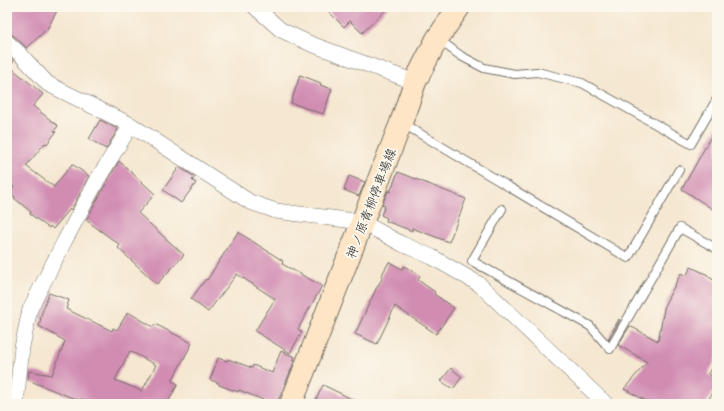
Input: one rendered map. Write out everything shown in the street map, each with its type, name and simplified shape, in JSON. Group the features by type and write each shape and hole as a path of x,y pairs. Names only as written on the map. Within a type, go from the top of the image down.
{"main road":[{"name":"神ノ原青柳停車場線","path":"292,404 401,123 414,82 437,39 459,7"}],"street":[{"path":"255,7 281,30 305,41 414,82"},
{"path":"7,42 48,84 131,125 250,202 276,211 362,222 402,244 484,277 606,404"},
{"path":"16,404 22,347 30,309 99,177 131,125"}],"lane":[{"path":"437,39 461,56 484,68 515,74 537,72 582,83 691,144 717,99"},
{"path":"401,123 628,258 679,170"},
{"path":"502,210 472,261 484,277 590,326 610,349 680,228 717,249"}],"building":[{"path":"7,7 59,7 47,29 27,48 13,35 7,33"},
{"path":"324,7 389,7 362,33 350,21 344,27"},
{"path":"7,54 14,61 9,66 43,94 33,106 58,126 54,131 56,132 47,144 45,143 26,166 54,187 72,164 89,176 71,210 70,209 53,229 50,226 49,228 30,214 31,212 14,198 15,197 10,193 14,187 7,182"},
{"path":"300,75 332,89 323,114 291,103"},
{"path":"100,120 118,129 106,149 89,139"},
{"path":"717,126 717,212 682,189"},
{"path":"119,161 155,194 138,213 184,255 157,284 118,248 120,245 86,220"},
{"path":"179,167 195,177 192,180 196,183 181,203 163,190"},
{"path":"398,172 466,199 449,242 412,228 412,231 386,221 387,218 381,215 385,206 382,205 388,191 390,192"},
{"path":"349,176 365,182 359,196 344,190"},
{"path":"238,232 283,261 282,264 322,286 298,329 302,332 290,353 255,331 275,299 237,274 208,312 191,299 206,279 207,280"},
{"path":"389,262 402,269 404,266 420,276 418,280 435,292 434,294 454,308 436,334 395,306 377,344 355,334 383,277 381,276"},
{"path":"691,267 708,275 707,276 717,282 717,357 708,374 717,380 717,385 706,404 652,404 624,389 647,362 618,345 630,326 658,341 665,304 681,273 686,276"},
{"path":"49,293 69,300 66,309 112,331 113,328 117,330 128,312 153,327 155,324 192,343 172,381 178,384 168,402 172,404 94,404 81,399 80,401 28,380 29,371 52,375 65,341 39,326 40,318","holes":["130,351 156,365 142,391 115,380"]},
{"path":"619,319 620,320 609,340 608,339"},
{"path":"281,351 295,357 293,360 295,360 279,399 279,404 273,404 239,390 238,392 210,380 218,358 227,361 228,359 252,368 253,365 272,373"},
{"path":"451,368 462,377 453,389 441,381"},
{"path":"323,385 362,404 314,404"}]}
